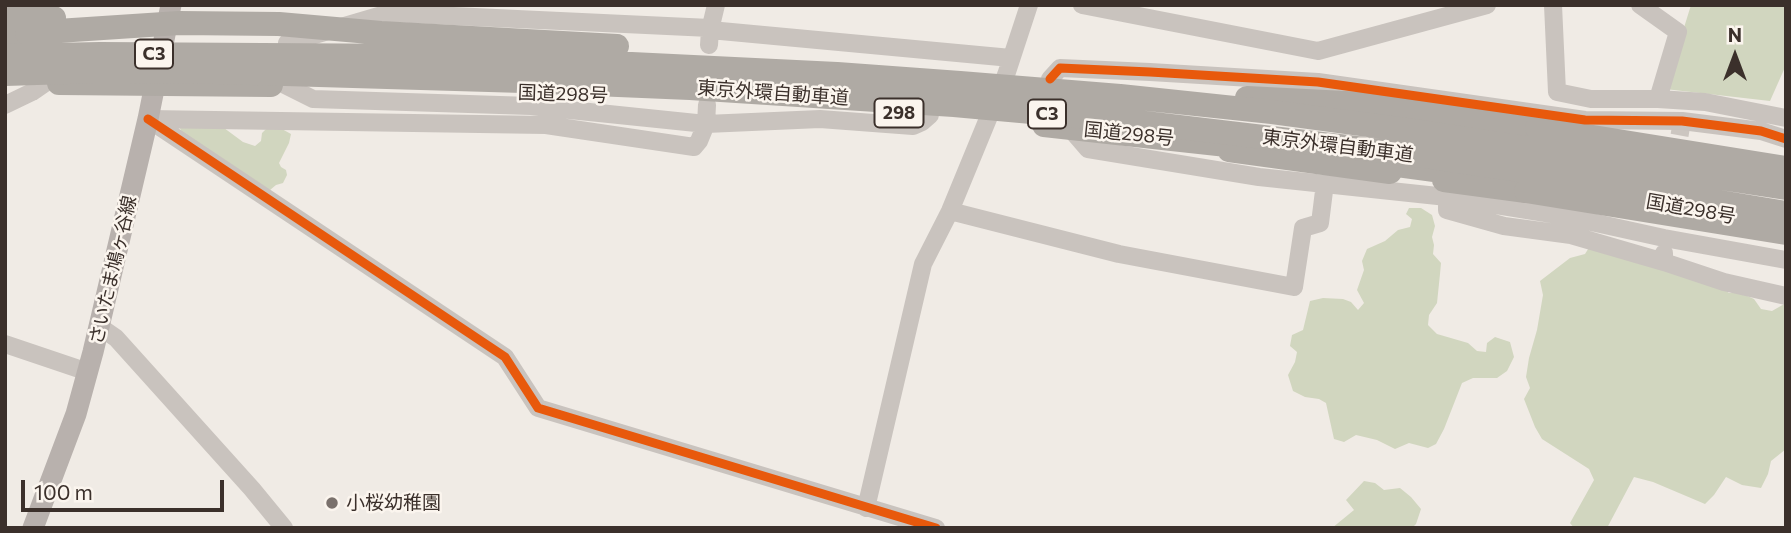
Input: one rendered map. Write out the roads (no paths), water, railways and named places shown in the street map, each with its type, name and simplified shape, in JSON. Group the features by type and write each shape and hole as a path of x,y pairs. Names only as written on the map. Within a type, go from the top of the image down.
{"highway":[{"path":"5,18 171,24 279,24 382,33 640,48 837,74"},
{"name":"298","path":"5,46 171,24 287,43 485,47 1009,67 1050,79 1328,107 1786,176"},
{"path":"5,34 171,24"},
{"name":"東京外環自動車道","path":"5,56 424,56 837,74 1120,96 1285,114 1421,131 1786,188"},
{"path":"5,86 216,72"},
{"name":"東京外環自動車道","path":"5,74 216,72 690,88 968,106 1121,120 1410,155 1612,184 1786,213"},
{"name":"国道298号","path":"5,86 45,83 285,85 705,100 988,119 1470,175 1786,225"},
{"path":"1247,98 1384,106 1786,168"},
{"path":"1157,137 1250,153 1526,191 1786,233"}],"main road":[{"name":"さいたま鳩ヶ谷線","path":"33,528 76,414 88,372 171,24"}],"street":[{"path":"710,34 716,5"},
{"path":"866,508 923,264 950,211 988,119 1009,67 1029,5"},
{"path":"1082,5 1318,51 1487,5"},
{"path":"1553,5 1557,92 1591,99 1705,102 1786,118"},
{"path":"1640,5 1678,32 1658,99"},
{"path":"287,43 389,13 710,34 1009,67"},
{"path":"1318,51 1318,82"},
{"path":"1050,79 1060,68 1318,82 1585,120 1682,121 1761,131 1786,139"},
{"path":"5,105 45,83"},
{"path":"285,85 313,99 531,106 706,124 820,119 913,126 930,115"},
{"path":"1682,121 1684,100"},
{"path":"148,119 546,125 694,147 706,124 707,105"},
{"path":"148,119 505,356 538,408 936,528"},
{"path":"1069,127 1088,149 1259,177 1447,197 1564,216 1664,238 1786,260"},
{"path":"950,211 1119,254 1294,287 1303,228 1320,223 1325,183"},
{"path":"1447,197 1447,210 1504,226 1571,235 1724,282 1786,296"},
{"path":"1664,238 1664,262"},
{"path":"100,327 116,338 284,528"},
{"path":"5,344 88,372"}],"tunnel":[{"path":"1675,162 1682,121"}],"place":[{"name":"小桜幼稚園","path":"332,503"}]}
